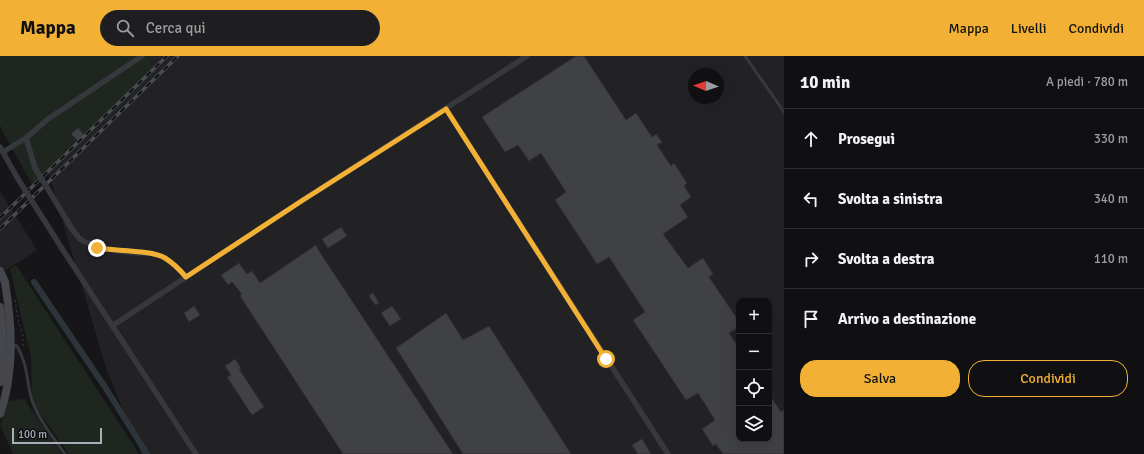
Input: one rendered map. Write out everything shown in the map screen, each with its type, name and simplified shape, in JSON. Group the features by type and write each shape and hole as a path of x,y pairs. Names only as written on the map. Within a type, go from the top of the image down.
{"street":[{"path":"142,56 48,119 26,138 1,149 61,247 196,454"},
{"path":"112,326 303,200 527,56"},
{"path":"446,109 668,454"},
{"path":"26,138 35,168 72,229 80,239 97,248 157,255 165,258 186,277"},
{"path":"0,271 5,282 7,293 12,338 11,370 5,401 0,414"},
{"path":"0,307 3,338 0,382"}],"lane":[{"path":"745,56 784,112"},
{"path":"0,343 16,346 20,352 27,370 31,398 37,411 65,454"}],"path":[{"path":"14,298 24,343 20,352"}],"shaded area":[{"path":"0,56 146,56 156,72 33,186 0,125"},
{"path":"138,56 784,56 784,454 141,454 107,371 44,158"},
{"path":"0,191 37,250 0,274"},
{"path":"16,265 139,454 69,454 32,402 31,357 10,269"},
{"path":"24,399 62,454 13,454 0,425 8,401"}],"building":[{"path":"576,56 584,56 626,120 636,113 652,137 656,134 662,142 657,145 671,166 674,163 687,183 684,186 691,197 680,205 688,217 663,234 688,268 703,258 713,274 709,277 736,317 736,329 729,333 736,344 736,442 772,442 772,398 781,412 784,410 784,454 723,454 716,444 713,446 702,429 715,420 698,393 686,400 633,320 645,312 609,257 597,264 555,200 566,192 541,153 529,161 518,145 505,152 482,117"},
{"path":"78,128 84,135 78,141 71,134"},
{"path":"341,227 347,236 328,248 322,239"},
{"path":"316,245 453,454 343,454 240,296 242,294 232,282 228,285 221,275 239,263 247,274 252,271 260,283"},
{"path":"373,293 379,303 375,305 369,296"},
{"path":"194,306 200,315 189,322 184,313"},
{"path":"392,306 401,319 390,326 381,313"},
{"path":"446,313 463,340 489,326 571,454 463,454 396,348"},
{"path":"235,359 241,368 239,369 264,407 252,415 227,377 231,375 225,366"},
{"path":"642,439 651,454 638,454 632,445"}],"waterway":[{"path":"34,282 105,387 147,454"}],"railway":[{"path":"0,218 167,56"},
{"path":"0,229 178,56"}],"route":[{"path":"97,248 157,255 165,258 186,277 446,109 606,359"}]}
